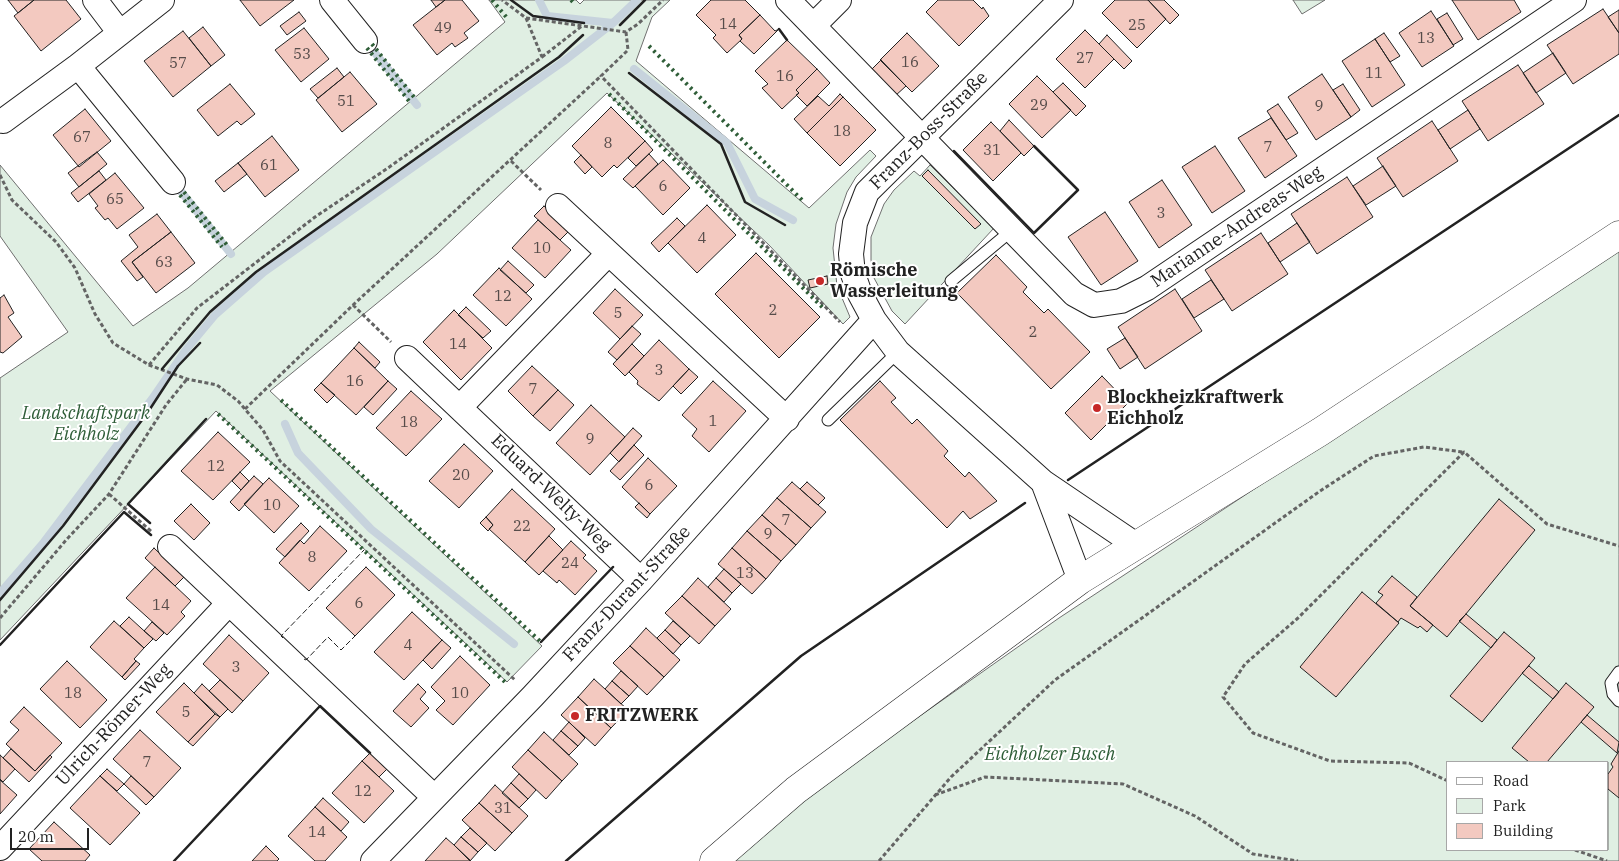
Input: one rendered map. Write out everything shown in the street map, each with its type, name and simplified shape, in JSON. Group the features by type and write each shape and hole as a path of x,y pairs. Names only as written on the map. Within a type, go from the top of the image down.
{"main road":[{"path":"714,861 796,790 1080,580 1320,432 1619,235"}],"street":[{"path":"95,0 120,33"},
{"path":"3,120 78,66 162,0"},
{"path":"332,0 365,41"},
{"name":"Marianne-Andreas-Weg","path":"788,0 1074,294 1094,305 1121,301 1147,288 1562,3"},
{"path":"814,25 839,0"},
{"name":"Franz-Boss-Straße","path":"1061,0 867,192 855,223 851,254 853,274 860,294 874,320 898,352 1043,482 1136,545"},
{"path":"78,66 173,182"},
{"path":"558,206 787,419"},
{"path":"460,407 608,254"},
{"name":"Franz-Durant-Straße","path":"373,861 433,796 533,696 641,580 874,320"},
{"name":"Eduard-Welty-Weg","path":"407,358 641,580"},
{"name":"Franz-Boss-Straße","path":"1043,482 1080,580"},
{"path":"170,547 433,796"},
{"name":"Ulrich-Römer-Weg","path":"0,848 229,602"}],"lane":[{"path":"951,281 1011,231"},
{"path":"828,420 898,352"},
{"path":"1619,672 1611,683 1613,694 1619,701"}],"path":[{"path":"502,0 526,18 626,32 638,24 663,0"},
{"path":"526,18 542,57"},
{"path":"149,365 197,308 315,217 449,125 582,26"},
{"path":"245,409 353,305 511,161 628,50 626,32"},
{"path":"601,76 858,340"},
{"path":"511,161 558,206"},
{"path":"0,175 12,200 56,242 75,268 95,314 113,343 149,365 187,378 218,385 245,409 264,430 280,460 533,696"},
{"path":"353,305 407,358"},
{"path":"0,618 66,539 109,494 166,405 187,378"},
{"path":"879,861 950,776 1055,680 1335,481 1374,456 1424,447 1464,452 1546,524 1619,546"},
{"path":"1446,780 1409,763 1330,760 1254,733 1223,697 1245,664 1298,618 1464,452"},
{"path":"109,494 144,524"},
{"path":"934,795 985,777 1123,784 1195,816 1253,854 1298,861"},
{"path":"1578,851 1607,861"}],"green space":[{"name":"Landschaftspark Eichholz","path":"489,0 576,0 580,4 584,0 670,0 652,17 636,61 809,208 870,150 876,156 856,177 847,192 836,224 833,248 837,286 850,317 843,324 769,245 607,93 437,254 270,391 542,646 507,682 216,411 0,640 0,378 68,332 0,236 0,165 133,326 188,288 505,22"},
{"path":"1293,0 1325,0 1302,14"},
{"path":"930,165 994,228 905,324 892,311 874,278 871,260 871,237 884,204 894,190 914,171 920,176"},
{"name":"Eichholzer Busch","path":"1619,248 1619,861 731,861 799,801 1059,618"}],"building":[{"path":"8,0 34,0 18,13"},
{"path":"34,0 66,0 81,19 41,51 14,16"},
{"path":"240,0 294,0 260,26"},
{"path":"431,0 445,0 436,7"},
{"path":"445,0 462,0 479,21 464,33 468,38 455,47 452,43 437,55 413,25"},
{"path":"711,0 745,0 760,15 739,35 742,39 727,53 713,38 716,35 696,15"},
{"path":"938,0 973,0 982,9 983,7 989,16 959,46 926,12"},
{"path":"1115,0 1148,0 1166,19 1137,48 1102,13"},
{"path":"1148,0 1164,0 1179,15 1170,24"},
{"path":"1452,0 1514,0 1521,12 1478,40"},
{"path":"1603,9 1619,33 1619,54 1573,84 1547,45"},
{"path":"1619,10 1619,33 1608,17"},
{"path":"1431,11 1454,46 1422,67 1399,33"},
{"path":"299,12 306,21 287,35 280,26"},
{"path":"1447,13 1463,39 1453,45 1437,19"},
{"path":"760,15 775,31 779,29 754,54 740,41 742,39 739,35"},
{"path":"203,27 225,55 211,66 189,38"},
{"path":"304,28 329,59 301,82 275,50"},
{"path":"1085,30 1114,59 1085,88 1056,59"},
{"path":"183,31 211,66 173,97 144,61"},
{"path":"907,33 939,66 912,92 880,60"},
{"path":"1384,33 1400,56 1390,62 1375,39"},
{"path":"1107,35 1132,61 1124,69 1099,44"},
{"path":"1375,39 1405,85 1372,107 1342,61"},
{"path":"787,40 817,69 796,90 799,93 782,109 762,88 768,84 755,71"},
{"path":"1553,53 1566,73 1536,93 1523,73"},
{"path":"881,60 906,86 895,96 870,71"},
{"path":"1518,65 1544,104 1488,141 1462,101"},
{"path":"337,68 344,77 318,98 310,89"},
{"path":"817,69 830,83 807,106 796,95 799,93 796,90"},
{"path":"350,72 377,104 342,132 316,100"},
{"path":"1322,74 1351,117 1316,140 1288,97"},
{"path":"1037,76 1071,110 1042,138 1009,104"},
{"path":"1063,83 1086,106 1076,116 1053,92"},
{"path":"230,84 255,114 241,125 237,121 218,136 197,110"},
{"path":"1343,84 1360,110 1351,117 1333,90"},
{"path":"840,94 843,97 807,133 794,119 818,96 829,106"},
{"path":"843,97 876,130 840,166 807,133"},
{"path":"1278,104 1298,133 1286,140 1267,111"},
{"path":"611,107 645,141 617,168 614,165 602,177 572,146"},
{"path":"85,109 111,141 79,167 53,135"},
{"path":"1468,110 1480,129 1450,149 1438,130"},
{"path":"1271,118 1297,156 1265,178 1238,138"},
{"path":"1009,120 1034,146 1024,156 1000,131"},
{"path":"1432,121 1458,161 1403,197 1377,158"},
{"path":"991,122 1021,153 993,181 963,150"},
{"path":"272,136 299,170 265,197 238,163"},
{"path":"645,141 653,150 636,166 628,158"},
{"path":"1215,146 1245,191 1212,213 1182,167"},
{"path":"97,152 107,164 79,187 68,173"},
{"path":"649,154 658,164 633,188 623,179"},
{"path":"581,155 592,167 585,174 574,162"},
{"path":"663,160 690,188 663,215 635,186"},
{"path":"238,163 247,174 224,192 215,181"},
{"path":"1383,166 1396,186 1366,205 1353,186"},
{"path":"928,170 981,224 975,229 922,176"},
{"path":"99,171 106,180 78,202 71,193"},
{"path":"115,173 144,208 117,229 108,218 105,220 95,208 98,206 89,194"},
{"path":"1347,177 1373,217 1317,254 1291,214"},
{"path":"1162,180 1192,225 1159,248 1129,202"},
{"path":"707,205 736,235 697,273 668,243"},
{"path":"544,206 570,230 560,240 534,216"},
{"path":"1105,212 1138,261 1101,285 1068,237"},
{"path":"157,214 171,232 132,262 143,277 137,281 121,261 138,247 129,235"},
{"path":"677,218 685,226 659,252 651,243"},
{"path":"538,220 571,250 545,278 512,248"},
{"path":"1297,223 1310,242 1280,262 1268,243"},
{"path":"171,232 195,263 156,293 132,262"},
{"path":"1261,233 1288,274 1232,311 1205,270"},
{"path":"756,253 820,317 779,358 715,294"},
{"path":"996,255 1027,287 1023,292 1044,313 1048,309 1090,352 1051,389 957,293"},
{"path":"508,261 534,285 526,293 500,270"},
{"path":"499,268 532,299 506,326 473,295"},
{"path":"827,276 828,284 810,288 808,280"},
{"path":"1211,280 1224,299 1194,318 1182,299"},
{"path":"615,289 643,315 620,339 593,313"},
{"path":"1175,289 1202,331 1145,369 1118,327"},
{"path":"4,295 14,313 8,317 22,337 3,353 0,352 0,298"},
{"path":"466,307 491,331 483,338 458,315"},
{"path":"454,310 492,348 461,380 423,342"},
{"path":"632,326 641,334 617,360 608,352"},
{"path":"1125,338 1138,357 1120,369 1107,349"},
{"path":"659,340 689,369 659,401 637,384 638,381 629,372"},
{"path":"359,342 380,362 375,368 354,348"},
{"path":"632,344 644,356 625,376 613,364"},
{"path":"354,348 388,381 356,415 321,383"},
{"path":"532,366 558,390 533,416 508,391"},
{"path":"689,369 698,377 681,394 673,386"},
{"name":"Blockheizkraftwerk Eichholz","path":"1102,376 1128,403 1091,440 1065,413"},
{"path":"388,381 397,389 373,415 364,407"},
{"path":"713,381 746,411 709,452 692,436 697,429 682,415"},
{"path":"880,381 896,398 891,402 912,424 917,419 948,451 944,456 965,477 969,472 997,501 970,519 963,511 947,528 840,420"},
{"path":"321,383 335,395 327,403 314,390"},
{"path":"558,390 574,405 550,431 533,416"},
{"path":"411,391 442,419 406,456 376,428"},
{"path":"591,405 625,437 590,475 556,443"},
{"path":"633,428 642,436 619,462 610,453"},
{"path":"218,432 250,462 213,500 181,471"},
{"path":"464,444 493,471 459,508 429,481"},
{"path":"634,445 644,455 620,480 610,471"},
{"path":"648,458 677,486 650,514 622,487"},
{"path":"240,472 249,481 241,490 232,481"},
{"path":"254,476 263,484 239,511 230,502"},
{"path":"269,478 299,506 274,533 244,504"},
{"path":"792,482 826,512 811,528 777,498"},
{"path":"807,482 825,498 818,505 800,489"},
{"path":"512,489 555,529 525,562 489,529 493,525 486,517"},
{"path":"777,498 811,528 796,545 762,515"},
{"path":"1499,499 1535,530 1447,637 1410,606"},
{"path":"639,503 650,514 647,518 635,507"},
{"path":"191,504 210,523 194,540 174,521"},
{"path":"762,515 796,545 781,561 747,531"},
{"path":"486,517 493,525 488,531 480,523"},
{"path":"301,523 309,531 285,557 276,549"},
{"path":"320,526 347,551 309,591 279,563 300,540 304,544"},
{"path":"747,531 781,561 766,579 732,548"},
{"path":"549,536 563,550 539,575 525,562"},
{"path":"571,541 586,555 583,558 597,571 575,595 559,580 557,583 543,571"},
{"path":"154,548 184,577 175,586 145,558"},
{"path":"732,548 766,579 752,594 718,564"},
{"path":"155,567 191,601 181,612 185,616 167,635 126,598"},
{"path":"366,567 395,595 355,636 326,608"},
{"path":"724,569 741,584 732,593 716,578"},
{"path":"1392,576 1417,597 1410,606 1433,625 1427,632 1420,626 1418,628 1401,618 1398,622 1376,603 1383,595 1378,592"},
{"path":"698,578 731,609 715,626 682,596"},
{"path":"716,578 732,593 724,602 708,587"},
{"path":"1362,592 1399,623 1336,697 1300,667"},
{"path":"682,596 715,626 699,644 665,613"},
{"path":"412,612 442,640 404,680 374,652"},
{"path":"1466,614 1497,640 1491,648 1459,621"},
{"path":"129,617 153,639 144,648 120,626"},
{"path":"114,621 144,648 122,677 90,647"},
{"path":"673,621 690,636 681,645 665,630"},
{"path":"152,622 164,633 156,641 144,631"},
{"path":"646,628 680,660 664,677 630,646"},
{"path":"665,630 681,645 673,654 657,638"},
{"path":"1504,632 1535,658 1482,722 1450,696"},
{"path":"229,635 269,673 243,701 203,664"},
{"path":"442,640 451,648 432,669 423,660"},
{"path":"630,646 664,677 647,695 613,663"},
{"path":"460,656 490,685 453,725 436,710 445,701 431,687"},
{"path":"67,661 107,700 80,728 40,689"},
{"path":"136,661 140,664 125,680 122,677"},
{"path":"1529,666 1559,692 1553,699 1522,673"},
{"path":"621,671 638,686 629,696 612,681"},
{"path":"594,679 628,710 611,728 578,697"},
{"path":"220,680 243,701 232,713 209,691"},
{"path":"612,681 629,696 621,704 605,689"},
{"path":"184,683 215,714 188,742 156,712"},
{"path":"1566,683 1594,707 1548,761 1528,761 1512,748"},
{"path":"202,684 228,709 220,717 194,693"},
{"path":"418,684 426,692 420,699 429,708 411,727 393,711"},
{"path":"578,697 611,728 595,746 561,715"},
{"path":"24,707 62,743 35,771 6,744 19,730 10,722"},
{"path":"215,714 220,717 193,746 188,742"},
{"path":"1587,715 1619,742 1617,753 1581,722"},
{"path":"569,722 585,738 578,746 561,731"},
{"path":"140,730 181,768 154,797 113,759"},
{"path":"561,731 578,746 569,755 553,740"},
{"path":"544,732 578,764 562,781 528,750"},
{"path":"11,749 35,771 50,755 52,757 29,782 3,758"},
{"path":"528,750 562,781 546,799 512,767"},
{"path":"1619,751 1619,798 1609,790 1609,773 1613,767 1611,764"},
{"path":"370,753 387,769 379,777 362,761"},
{"path":"0,755 15,769 3,782 0,779"},
{"path":"362,761 394,791 364,823 332,793"},
{"path":"107,769 124,784 117,791 100,776"},
{"path":"519,774 536,790 528,799 511,783"},
{"path":"100,776 140,813 110,845 70,808"},
{"path":"131,776 154,797 146,805 124,784"},
{"path":"0,780 17,795 0,814"},
{"path":"511,783 528,799 519,808 502,793"},
{"path":"495,785 528,816 512,833 479,803"},
{"path":"323,798 349,822 341,831 315,807"},
{"path":"479,803 512,833 495,851 462,820"},
{"path":"315,807 347,837 325,861 315,861 288,836"},
{"path":"54,822 90,855 85,861 42,861 29,849"},
{"path":"470,828 487,843 478,852 461,837"},
{"path":"461,837 478,852 470,861 454,845"},
{"path":"446,838 454,845 471,861 425,861"},
{"path":"266,846 279,859 277,861 252,861"}],"waterway":[{"path":"0,593 44,542 152,399 185,351 215,315 264,272 564,61 613,23 547,16 539,0"},
{"path":"613,23 637,0"},
{"path":"367,43 417,105"},
{"path":"634,69 727,143 755,199 793,220"},
{"path":"175,184 231,254"},
{"path":"285,424 298,453 371,529 514,644"}],"hedge":[{"path":"492,0 508,19"},
{"path":"571,0 575,4"},
{"path":"372,44 414,97"},
{"path":"649,46 804,202"},
{"path":"367,48 409,101"},
{"path":"609,94 824,309"},
{"path":"184,192 227,245"},
{"path":"180,195 222,247"},
{"path":"281,400 541,642"},
{"path":"218,414 505,682"}],"fence":[{"path":"283,638 281,636 364,550"},
{"path":"304,659 306,660 328,637 341,650 355,636"}],"wall":[{"path":"511,0 533,16 584,23"},
{"path":"620,25 645,0"},
{"path":"779,29 787,40"},
{"path":"162,369 210,312 256,272 559,57 583,35"},
{"path":"629,73 721,144 745,202 785,225"},
{"path":"1068,480 1619,115"},
{"path":"954,151 1034,233 1078,190 1034,146"},
{"path":"0,600 63,526 148,412 178,366 200,343"},
{"path":"150,523 128,504 206,419"},
{"path":"566,861 801,656 1025,503"},
{"path":"0,645 124,512 151,535"},
{"path":"541,642 613,567"},
{"path":"174,861 320,706 370,753"}],"place":[{"name":"Römische Wasserleitung","path":"820,281"},
{"name":"Blockheizkraftwerk Eichholz","path":"1097,408"},
{"name":"FRITZWERK","path":"575,716"}]}
